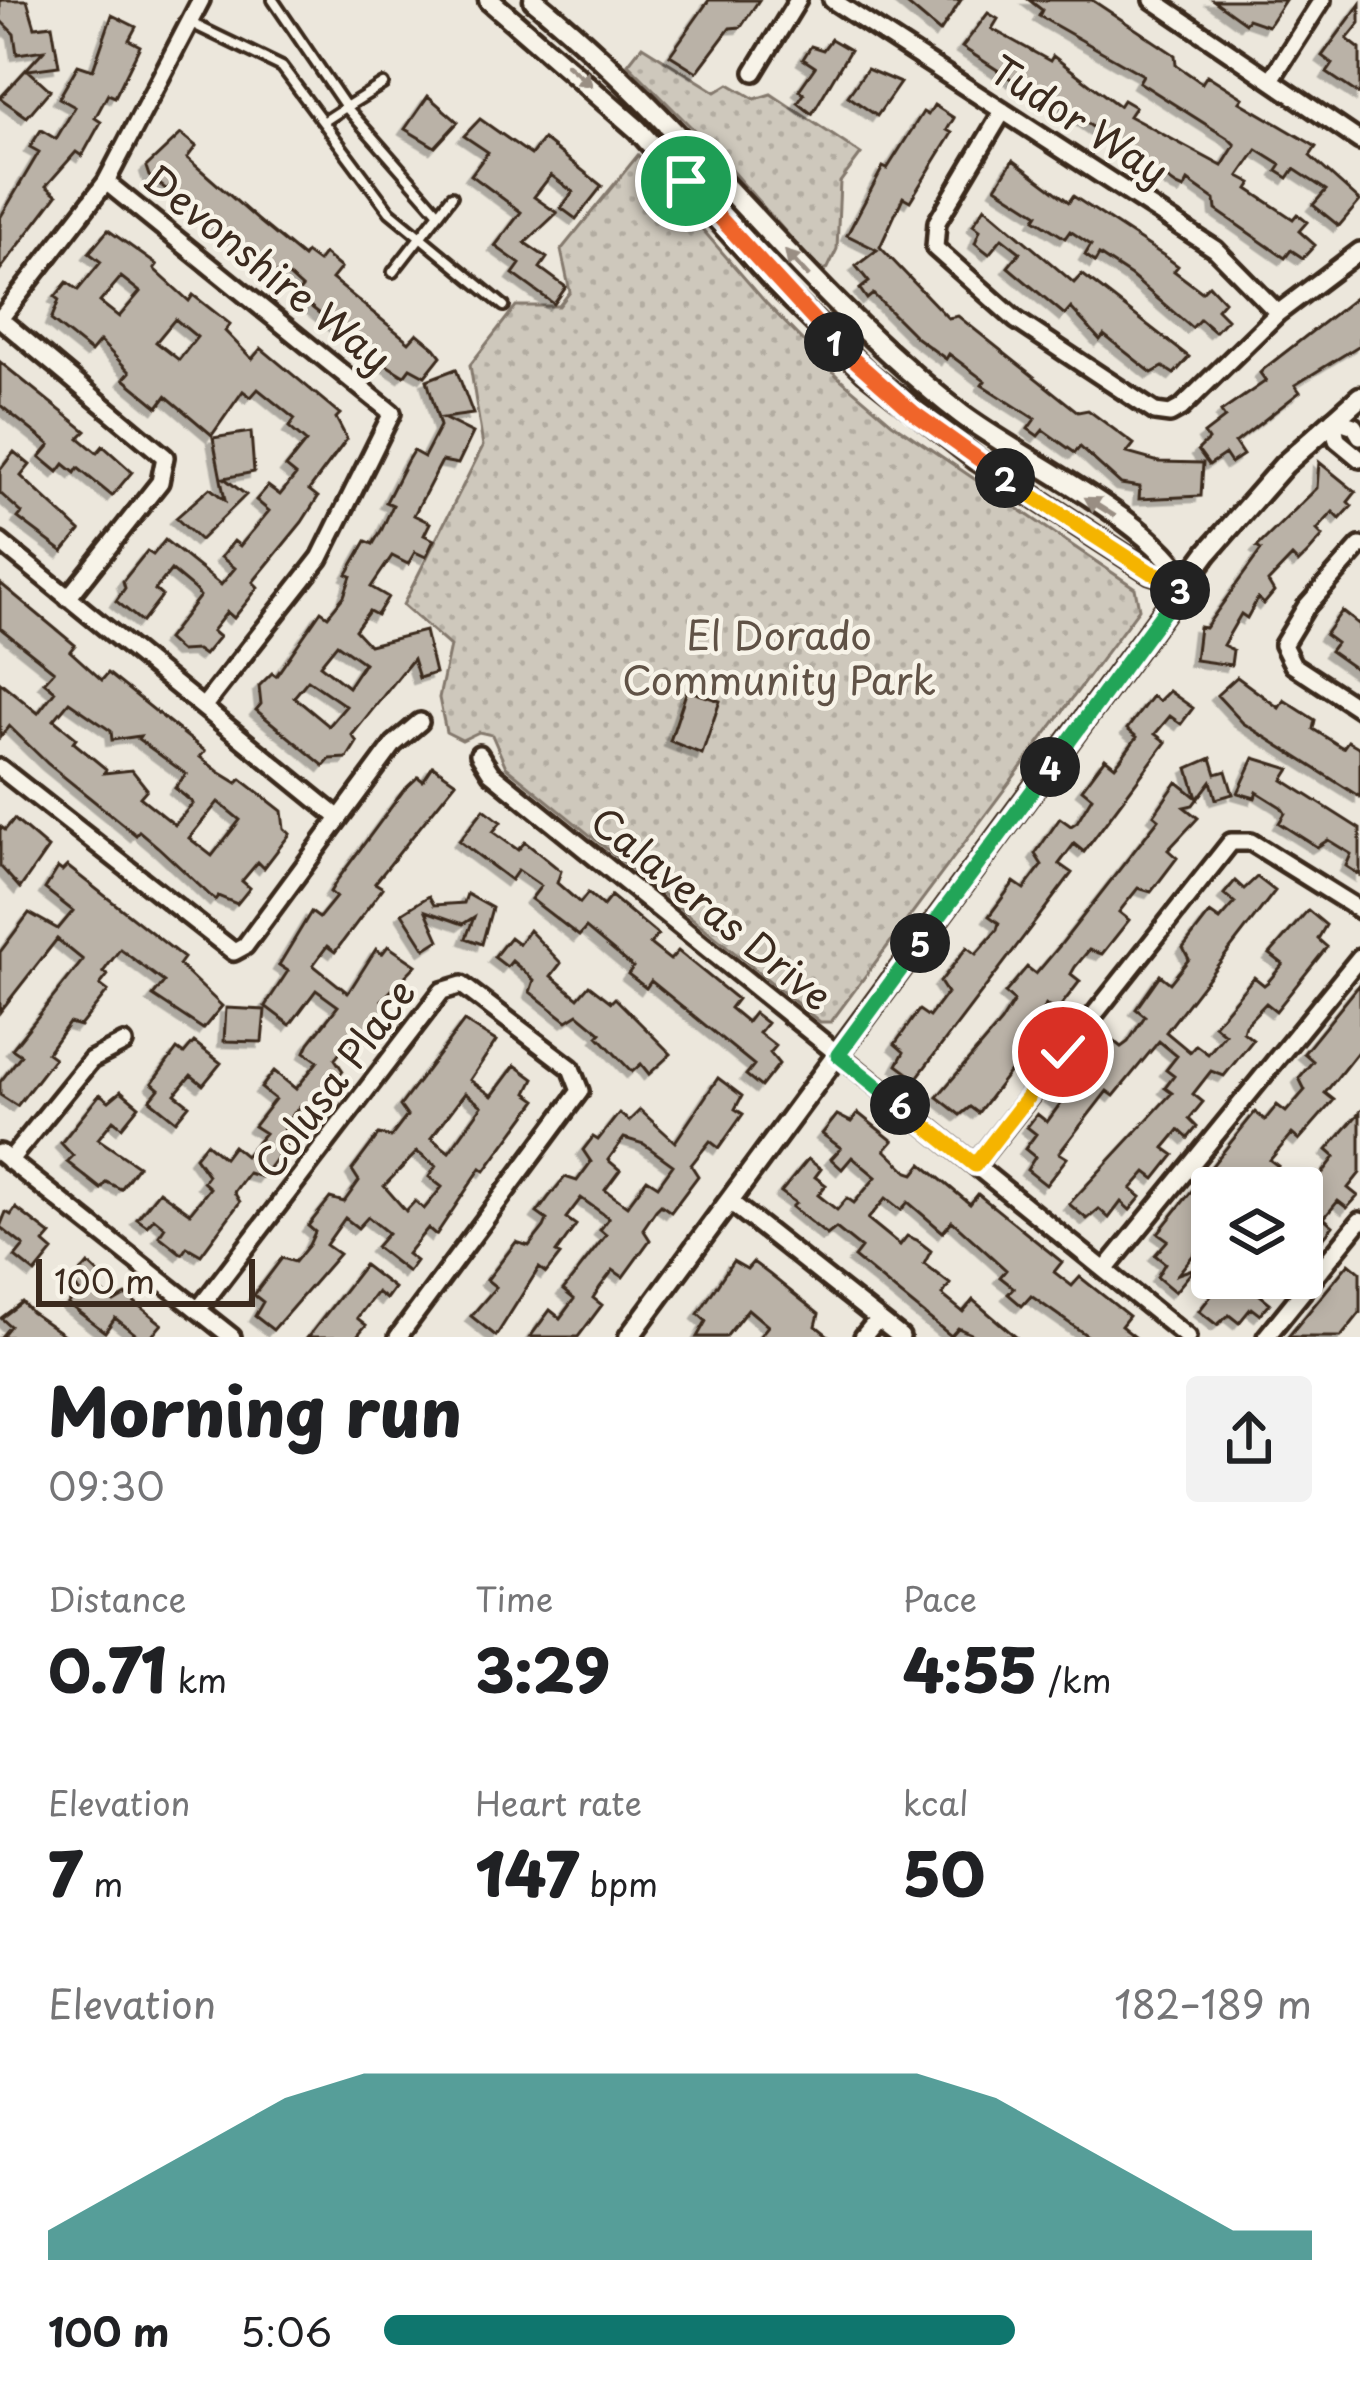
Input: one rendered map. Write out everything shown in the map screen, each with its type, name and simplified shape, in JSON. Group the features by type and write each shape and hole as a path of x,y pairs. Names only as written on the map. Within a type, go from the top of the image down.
{"street":[{"path":"68,598 160,482 165,458 0,319 106,182 202,0"},
{"path":"489,0 623,116 811,321 914,413 1150,572 1186,583"},
{"path":"534,0 653,105 855,324 968,418 1162,547 1186,583"},
{"path":"754,72 798,0"},
{"name":"Tudor Way","path":"832,0 1229,259 1278,313"},
{"path":"1153,0 1360,141"},
{"path":"1272,78 1322,0"},
{"path":"1003,111 957,183 934,228 933,243 945,261 1045,341 1147,408 1170,414 1278,313 1360,251"},
{"name":"Devonshire Way","path":"106,182 392,413 320,558 202,707"},
{"path":"629,1337 1186,583 1253,498 1360,397"},
{"path":"1333,419 1354,426 1360,436"},
{"path":"1333,419 1337,440 1360,460"},
{"path":"0,542 339,818"},
{"path":"1360,546 1289,629 1284,650 1293,665 1360,709"},
{"path":"0,768 234,952 245,946 394,744 420,722"},
{"name":"Calaveras Drive","path":"479,754 491,773 1187,1337"},
{"path":"975,1165 1232,842 1252,842 1360,910"},
{"path":"1105,1270 1360,957"},
{"name":"Colusa Place","path":"198,1310 442,992 462,985 572,1068 580,1091 398,1337"},
{"path":"124,1043 91,1060 5,1157 232,1337"},
{"path":"729,1201 901,1337"},
{"path":"1266,1337 1360,1221"},
{"path":"863,1337 878,1318"}],"lane":[{"path":"273,0 346,107 439,213"},
{"path":"191,23 279,65 390,212 505,305"},
{"path":"322,122 383,84"},
{"path":"393,272 452,196"}],"green space":[{"path":"642,46 716,92 729,84 755,99 771,94 861,154 840,182 837,249 828,268 820,271 708,144 628,64"},
{"name":"El Dorado Community Park","path":"638,155 766,303 838,377 892,423 1135,588 1139,609 831,1022 820,1022 506,767 492,735 479,732 462,740 446,732 439,698 450,646 403,605 483,446 470,365 516,306 559,306 570,292 561,250"}],"building":[{"path":"0,0 27,0 35,27 52,25 59,66 28,70 50,90 27,117 0,98 44,50 17,54 14,34 0,20"},
{"path":"709,0 759,0 741,27 730,28 697,72 670,55"},
{"path":"902,0 961,0 940,32"},
{"path":"1029,0 1092,0 1175,55 1176,65 1202,83 1207,75 1243,98 1240,102 1316,147 1310,156 1360,201 1339,226 1313,205 1326,190 1294,169 1288,178 1277,171 1281,165 1257,150 1239,176 1252,183 1248,189 1293,219 1297,214 1307,222 1299,231 1315,245 1303,258 1291,250 1285,258 1216,210 1215,200 1188,181 1184,189 1177,186 1045,94 1042,99 962,47 988,13 998,19 992,29 1050,61 1053,56 1119,106 1123,100 1135,107 1129,116 1222,166 1235,145 1229,139 1139,82 1143,75 1039,16 1042,10"},
{"path":"1213,0 1285,0 1268,26 1248,19 1245,23"},
{"path":"1360,4 1360,23 1347,39 1360,49 1360,95 1327,73 1333,64 1322,56"},
{"path":"112,15 136,27 129,40 140,46 115,97 108,94 95,118 101,122 82,156 76,152 46,186 57,195 0,270 0,218 39,152 30,147 41,130 56,139 75,107 59,98 78,65 93,70"},
{"path":"831,39 850,50 812,114 798,103 804,94 799,90 815,67 803,59 811,46 823,50"},
{"path":"867,69 900,83 877,116 848,96"},
{"path":"428,96 458,122 435,147 405,129"},
{"path":"934,105 954,118 947,130 952,133 910,201 903,197 880,247 948,318 958,316 1078,412 1088,410 1134,444 1127,453 1159,462 1203,463 1201,496 1139,499 1140,487 1121,484 1080,447 1075,453 1043,430 1038,436 1028,429 1035,419 982,385 985,381 949,354 946,359 917,338 873,294 867,299 860,289 869,282 856,266 877,250 847,235 883,167 887,169 923,112 928,115"},
{"path":"480,119 531,155 543,139 602,186 576,219 561,208 573,192 551,175 534,197 557,213 525,243 547,258 540,268 566,287 554,304 513,274 520,264 495,246 521,212 471,175 488,152 464,136"},
{"path":"181,134 196,146 187,158 258,220 303,257 306,253 318,262 324,254 341,268 332,279 409,342 417,333 435,348 441,356 425,376 410,368 404,376 380,361 296,295 302,288 281,269 276,275 170,186 167,190 149,176 146,167"},
{"path":"1013,160 1069,202 1073,196 1166,257 1178,266 1174,271 1202,292 1209,285 1224,301 1217,309 1227,319 1215,332 1200,319 1192,328 1131,276 1099,255 1095,262 1085,255 1091,245 1070,231 1065,238 1035,219 1038,214 996,187"},
{"path":"985,207 1074,283 1082,274 1189,357 1174,374 1163,367 1152,373 1104,335 1100,340 1071,308 1065,315 1008,267 1020,252 1002,238 989,254 975,243 980,230 973,225"},
{"path":"108,230 157,265 154,269 189,301 193,295 230,324 225,331 252,359 261,348 340,414 336,418 347,439 309,490 318,497 253,582 258,587 250,598 234,618 227,612 212,631 219,637 204,655 197,650 180,651 167,639 200,596 194,589 171,570 155,590 162,596 142,622 116,601 125,588 123,581 147,551 153,555 165,540 221,585 235,568 221,557 234,541 240,546 269,511 256,500 268,486 280,495 296,475 286,467 306,442 289,427 295,419 258,389 251,397 243,391 212,435 166,396 158,407 124,379 130,372 100,341 91,352 51,320 59,300 55,297 67,282 78,290 101,262 89,253","holes":["121,277 140,292 119,317 100,302","175,319 197,337 179,360 156,342"]},
{"path":"1360,294 1360,345 1295,385 1300,392 1235,443 1243,455 1231,463 1225,454 1209,465 1198,450 1208,440 1204,434 1225,418 1221,412 1266,381 1260,373 1265,368"},
{"path":"0,362 86,431 79,438 97,453 103,446 132,472 112,496 78,468 75,473 64,464 58,472 40,457 50,445 0,405"},
{"path":"456,369 473,414 443,418 473,433 458,464 442,461 414,515 430,523 424,535 434,540 426,557 415,552 408,564 392,556 371,587 388,597 377,615 369,611 355,630 369,645 425,631 435,673 419,678 413,659 352,735 357,742 347,758 330,759 324,766 256,710 261,704 259,686 272,673 276,676 321,611 328,616 344,596 351,576 347,574 366,541 373,544 382,529 393,505 386,502 407,461 413,451 424,457 440,426 427,380","holes":["337,644 364,663 348,687 320,665","308,680 346,706 329,726 294,697"]},
{"path":"251,432 254,472 224,478 246,495 200,540 176,518 210,488 225,500 213,438"},
{"path":"14,452 30,465 21,476 80,531 63,552 18,518 22,513 0,493 0,470"},
{"path":"1319,462 1356,492 1348,502 1352,506 1340,519 1333,512 1317,530 1323,536 1309,552 1298,563 1292,557 1268,582 1274,592 1264,604 1258,598 1247,618 1241,614 1223,645 1233,650 1231,665 1195,660 1199,627 1205,628 1261,550 1257,547 1317,488"},
{"path":"0,583 75,645 70,651 102,680 108,673 205,751 200,757 237,783 241,779 282,811 284,828 290,834 264,868 258,862 242,881 250,888 237,904 218,896 215,900 139,831 136,835 48,764 9,726 0,737 0,682 38,713 55,691 44,682 54,671 0,628","holes":["69,702 111,731 112,740 140,736 186,774 175,788 193,803 175,825 140,797 147,789 132,770 104,773 106,769 54,720","218,802 240,820 212,856 189,838"]},
{"path":"1342,611 1360,625 1360,672 1330,651 1336,643 1325,635"},
{"path":"1237,677 1279,708 1284,700 1315,720 1313,729 1343,748 1348,741 1360,748 1360,797 1243,723 1217,695"},
{"path":"687,690 720,701 702,754 670,741"},
{"path":"1169,691 1193,708 1181,724 1170,716 1155,734 1166,742 1084,852 1074,844 1059,864 1072,873 916,1079 897,1065 904,1052 895,1044 919,1010 929,1017 947,993 940,982 967,947 976,954 997,930 999,923 989,916 1014,882 1024,889 1042,865 1035,854 1060,818 1071,826 1077,822 1092,797 1082,789 1105,758 1115,766 1137,737 1127,729 1152,696 1159,701"},
{"path":"1211,758 1216,774 1226,771 1233,794 1216,799 1211,781 1193,805 1184,807 1198,818 1168,850 1177,858 1151,892 1138,888 1119,912 1129,920 1102,954 1089,950 1075,967 1071,974 1080,981 1056,1012 1046,1005 1027,1029 1034,1040 978,1113 970,1107 960,1115 937,1097 1001,1022 1014,1001 1005,993 1027,967 1036,974 1062,943 1159,819 1154,815 1177,782 1197,798 1188,768"},
{"path":"1254,758 1290,769 1283,780 1360,829 1360,875 1346,866 1351,854 1328,840 1317,847 1279,823 1285,813 1281,807 1257,792 1255,798 1238,793"},
{"path":"433,766 456,782 375,883 383,888 335,952 327,946 313,965 348,993 376,949 382,954 388,946 416,965 382,1000 390,1006 359,1050 349,1041 335,1059 343,1071 313,1110 300,1106 285,1124 283,1132 291,1138 262,1177 248,1173 234,1192 240,1202 201,1255 187,1247 182,1254 159,1236 165,1227 154,1218 147,1226 137,1219 159,1191 190,1213 210,1188 203,1182 208,1175 195,1157 206,1143 224,1158 233,1146 245,1156 265,1133 254,1126 275,1099 261,1088 274,1071 296,1089 318,1061 305,1052 338,1006 316,990 290,1025 265,1006 288,971 279,965 311,912 319,918 336,897 330,892 338,879 403,791 418,777 423,781"},
{"path":"484,809 501,822 493,832 518,850 525,842 561,871 557,883 580,903 588,893 603,906 611,896 658,935 650,944 670,960 678,951 737,999 730,1008 747,1022 754,1013 767,1023 759,1033 776,1046 770,1053 779,1064 761,1087 746,1075 754,1065 651,981 646,988 628,974 633,967 586,928 579,936 531,899 541,886 518,870 511,880 459,841"},
{"path":"14,819 48,848 20,888 0,866 0,826 5,830"},
{"path":"67,866 184,958 179,965 222,1006 203,1029 153,996 164,982 120,949 103,972 108,975 100,985 108,991 80,1026 69,1023 47,1053 54,1058 17,1106 0,1095 0,1082 21,1055 12,1049 83,960 57,939 0,1012 0,952 29,913 58,929 73,911 45,889 58,868 62,871"},
{"path":"1257,877 1275,891 1166,1032 1190,1052 1196,1045 1208,1054 1225,1034 1214,1025 1254,977 1264,985 1283,964 1270,954 1308,910 1326,925 1318,939 1327,947 1276,1011 1266,1003 1245,1025 1243,1032 1253,1040 1224,1076 1211,1071 1193,1094 1203,1102 1189,1119 1197,1127 1188,1138 1179,1130 1164,1148 1174,1155 1155,1179 1146,1172 1131,1189 1141,1197 1130,1210 1121,1202 1109,1218 1099,1209 1087,1219 1069,1204 1172,1093 1165,1088 1174,1076 1166,1070 1177,1056 1159,1041 1114,1096 1107,1091 1059,1153 1067,1158 1046,1185 1027,1170 1035,1157 1025,1149 1036,1134 1027,1127 1037,1114 1047,1122 1060,1104 1050,1097 1089,1047 1099,1054 1111,1039 1121,1047 1128,1042 1145,1016 1136,1009 1160,975 1170,983 1189,959 1183,948 1210,913 1220,920 1235,903 1224,894 1235,881 1244,889"},
{"path":"467,894 492,908 482,944 466,938 474,917 463,924 426,911 439,940 425,949 402,913 429,896 434,905 464,903"},
{"path":"529,930 561,963 551,976 578,998 589,985 611,1002 615,998 671,1054 649,1074 641,1064 632,1072 598,1036 601,1033 578,1014 567,1021 530,992 534,980 512,961 507,967 494,957 510,937 519,944"},
{"path":"1360,984 1360,1049 1325,1093 1334,1100 1299,1140 1292,1134 1270,1160 1277,1167 1211,1167 1255,1112 1265,1120 1277,1105 1286,1112 1305,1090 1299,1078 1313,1061 1304,1053"},
{"path":"226,1008 265,1010 262,1042 224,1041"},
{"path":"464,1021 496,1041 470,1080 492,1096 515,1065 534,1079 527,1093 537,1100 485,1171 481,1168 436,1235 428,1228 407,1254 416,1261 408,1272 376,1247 388,1233 368,1217 358,1228 345,1218 326,1245 339,1254 273,1330 255,1316 263,1302 254,1295 282,1258 295,1262 309,1245 315,1232 308,1226 330,1198 344,1202 359,1181 352,1170 379,1134 391,1137 407,1116 400,1106","holes":["465,1093 482,1106 449,1152 431,1138","417,1152 436,1166 429,1177 442,1187 424,1209 415,1201 406,1211 384,1186"]},
{"path":"194,1042 221,1063 203,1085 191,1075 175,1094 189,1105 176,1121 150,1100 159,1089 152,1083 177,1049 184,1054"},
{"path":"718,1078 742,1096 735,1109 743,1114 719,1148 710,1141 691,1165 698,1176 671,1212 661,1205 656,1210 643,1229 650,1240 623,1277 613,1270 600,1287 593,1298 602,1305 578,1337 530,1337 550,1310 560,1318 574,1299 563,1290 606,1235 600,1230 609,1218 581,1198 566,1218 576,1225 556,1253 560,1255 546,1273 539,1268 496,1336 471,1316 496,1287 487,1280 516,1242 529,1246 547,1220 537,1213 565,1177 577,1181 591,1162 583,1150 593,1137 598,1140 619,1113 629,1121 640,1110 675,1142","holes":["624,1138 644,1144 673,1165 658,1186 647,1179 627,1206 605,1190 620,1170 608,1160"]},
{"path":"121,1091 139,1106 122,1127 113,1120 98,1139 138,1166 121,1189 106,1182 101,1189 67,1162 73,1156 61,1143 100,1094 109,1101"},
{"path":"1360,1112 1360,1173 1348,1188 1358,1196 1347,1208 1338,1201 1324,1218 1333,1226 1323,1238 1323,1173 1335,1157 1327,1150"},
{"path":"858,1113 893,1141 885,1150 908,1172 914,1174 922,1164 970,1204 978,1194 1062,1262 1054,1272 1072,1286 1080,1277 1129,1316 1121,1326 1135,1337 1089,1337 1031,1296 1022,1306 1008,1294 1014,1288 1000,1277 1006,1270 952,1221 943,1232 908,1202 901,1210 886,1198 868,1219 900,1245 907,1236 931,1251 924,1264 950,1284 942,1295 963,1312 973,1300 1016,1337 978,1337 958,1328 951,1336 854,1257 861,1248 836,1228 827,1235 781,1192 808,1159 821,1169 815,1177 826,1185 818,1195 837,1210 847,1198 854,1203 876,1177 852,1157 842,1169 831,1159 841,1148 822,1134 837,1115 851,1122"},
{"path":"1191,1192 1191,1258 1178,1274 1191,1273 1175,1292 1157,1277 1165,1263 1155,1255 1168,1240 1158,1233"},
{"path":"16,1208 51,1235 44,1243 53,1251 35,1273 15,1257 24,1246 0,1227 6,1212 11,1215"},
{"path":"733,1261 747,1269 753,1262 769,1274 819,1314 816,1326 830,1337 759,1337 768,1326 748,1309 726,1337 697,1337 706,1321 698,1314"},
{"path":"1349,1263 1360,1272 1360,1313 1341,1337 1288,1337 1323,1299"},
{"path":"88,1264 100,1275 96,1287 114,1302 126,1295 162,1324 151,1337 139,1337 115,1318 105,1332 68,1304 79,1291 71,1284"},
{"path":"364,1265 394,1288 386,1299 377,1292 357,1318 366,1325 356,1337 308,1337"},
{"path":"1208,1299 1265,1299 1270,1303 1260,1315 1251,1308 1239,1323 1229,1315 1217,1325 1199,1311"},
{"path":"22,1302 67,1337 1,1337 10,1326 1,1318"}],"route":[{"path":"686,181 811,321 914,413 977,460 1150,572 1186,583 838,1055 975,1165 1063,1052"}]}
